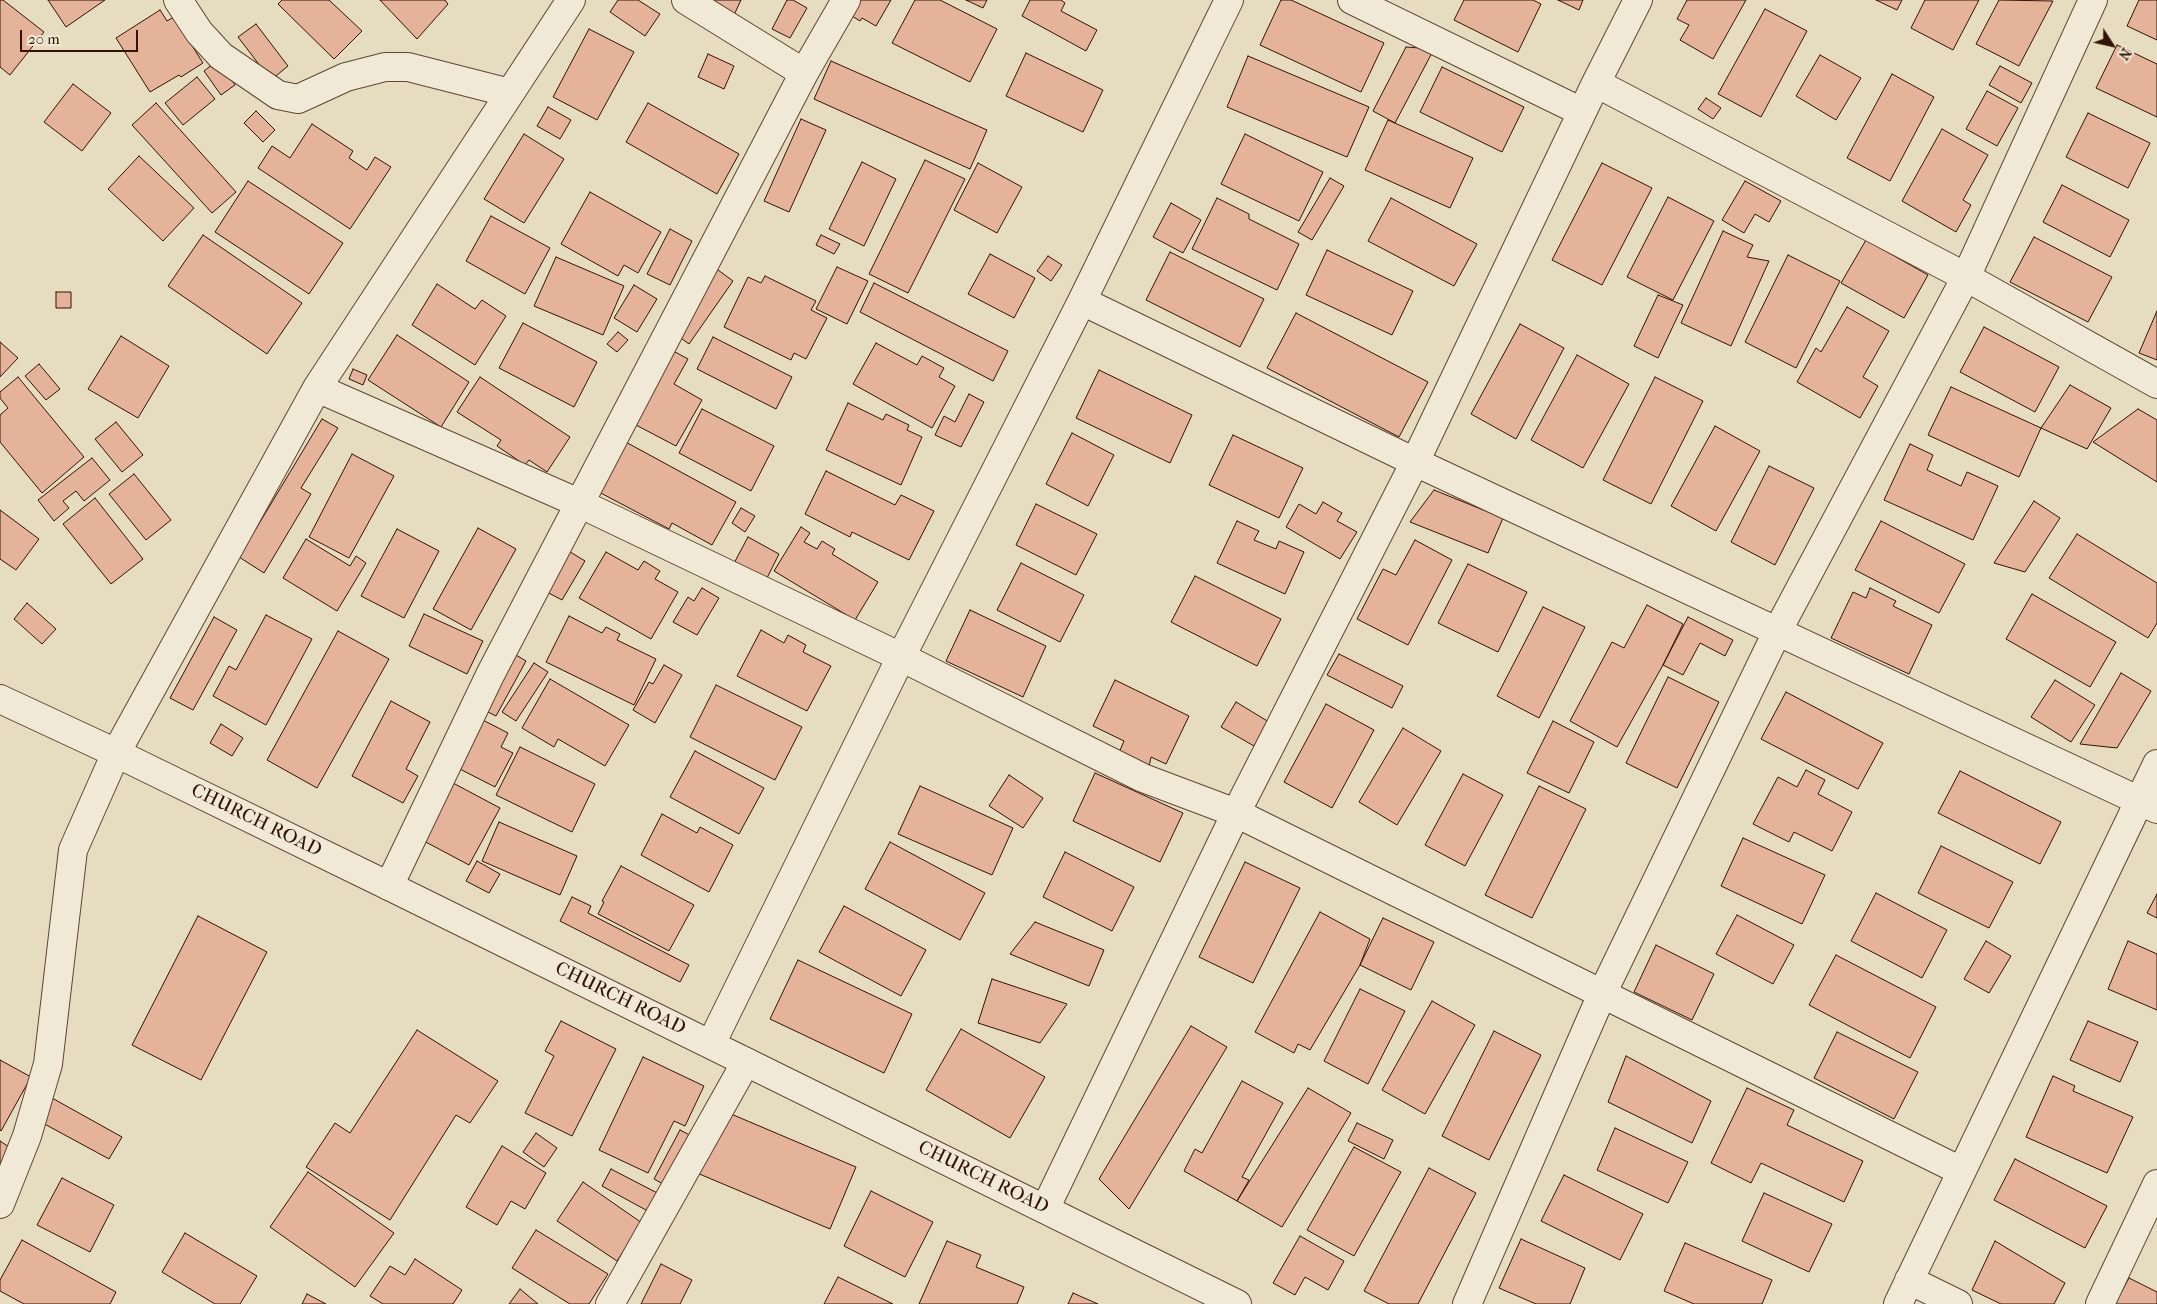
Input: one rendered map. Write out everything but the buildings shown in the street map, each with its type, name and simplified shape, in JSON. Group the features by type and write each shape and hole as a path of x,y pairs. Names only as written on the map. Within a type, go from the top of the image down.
{"street":[{"path":"178,0 199,32 222,56 278,95 298,99 346,77 385,67 408,67 510,93"},
{"path":"0,1204 27,1136 48,1064 73,850 116,752 317,388 571,0"},
{"path":"686,0 804,73"},
{"path":"389,886 490,674 804,73 846,0"},
{"path":"711,1044 901,657 1082,301 1229,0"},
{"path":"1352,0 1582,112"},
{"path":"1045,1209 1236,813 1415,462 1582,112 1638,0"},
{"path":"1467,1304 1602,994 1778,630 1966,277 2093,0"},
{"path":"1596,83 1966,277 2157,384"},
{"path":"1082,301 1415,462 2148,804"},
{"path":"317,388 580,504 901,657 1134,774 1236,813 1961,1171"},
{"name":"CHURCH ROAD","path":"0,700 116,752 1237,1304"},
{"path":"1958,1304 1904,1292 1961,1171 2148,804 2157,764"},
{"path":"610,1304 746,1062"},
{"path":"2100,1304 2157,1184"}]}
